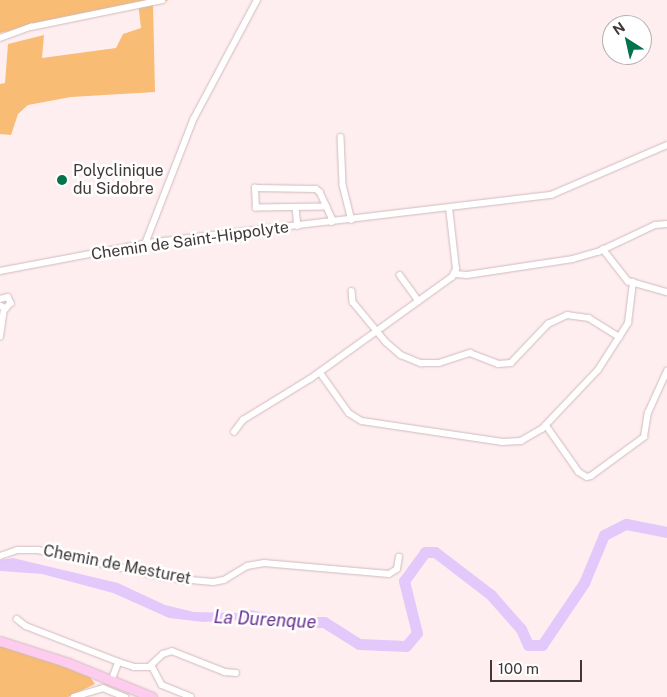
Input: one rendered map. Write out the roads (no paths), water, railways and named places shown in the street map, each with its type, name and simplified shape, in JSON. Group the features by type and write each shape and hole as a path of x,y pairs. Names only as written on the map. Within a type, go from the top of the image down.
{"main road":[{"path":"0,641 112,680 152,697"}],"street":[{"path":"0,38 31,27 162,0"},
{"path":"145,244 194,120 256,0"},
{"path":"341,137 343,185 352,220"},
{"name":"Chemin de Saint-Hippolyte","path":"0,271 145,244 449,208 561,192 667,145"},
{"path":"327,208 255,208 255,188 316,189 327,208 332,222"},
{"path":"298,208 298,226"},
{"path":"449,208 456,274"},
{"path":"234,432 243,420 320,372 456,274 467,275 573,259 603,250 655,225 667,224"},
{"path":"603,250 628,281 667,292"},
{"path":"400,275 419,300"},
{"path":"320,372 349,413 367,422 508,443 527,438 546,425 595,374 628,324 633,282"},
{"path":"352,291 353,302 376,332 401,355 428,364 470,353 498,364 511,363 548,324 567,315 589,318 619,337"},
{"path":"0,299 6,296 11,300 10,307 2,307 0,337"},
{"path":"546,425 580,472 586,477 591,476 644,438 648,413 667,371"},
{"name":"Chemin de Mesturet","path":"0,556 21,549 38,550 170,578 212,582 259,563 389,574 396,569 399,557"},
{"path":"17,619 26,626 134,667 152,666 163,654 172,651 225,672 236,673"},
{"path":"112,680 119,662"},
{"path":"152,666 162,686 191,697"},
{"path":"74,697 104,688 125,697"}],"water":[{"path":"13,558 118,583 165,605 194,612 238,613 250,610 310,621 277,627 267,623 238,620 203,622 169,618 113,593 42,574 0,571 0,560"}],"waterway":[{"name":"La Durenque","path":"293,622 324,622 359,644 406,646 417,633 404,581 425,552 435,552 491,595 521,629 528,645 542,645 584,583 604,535 626,524 667,532"}],"place":[{"name":"Polyclinique du Sidobre","path":"62,180"}]}
